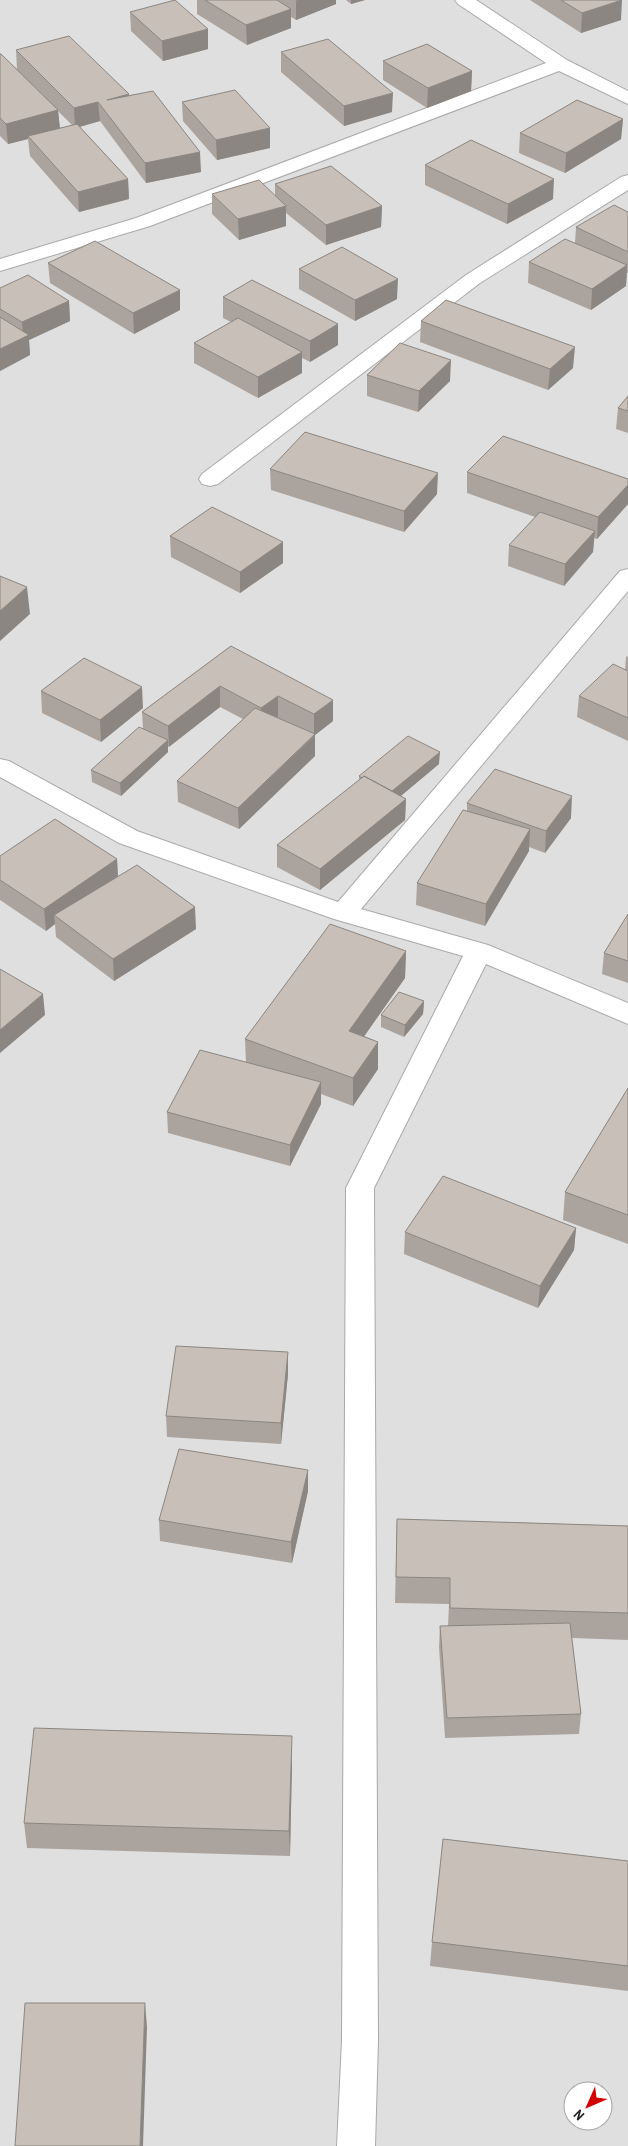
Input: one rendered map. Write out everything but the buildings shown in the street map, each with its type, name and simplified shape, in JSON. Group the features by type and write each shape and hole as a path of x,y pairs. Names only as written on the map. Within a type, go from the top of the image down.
{"street":[{"path":"464,0 560,64 628,98"},
{"path":"0,265 142,222 560,64"},
{"path":"210,479 473,279 628,181"},
{"path":"343,913 628,576"},
{"path":"4,773 128,837 343,913 479,951 628,1014"},
{"path":"356,2146 360,2040 360,1188 479,951"}],"shaded area":[{"path":"0,0 628,0 628,2146 0,2146"}]}
